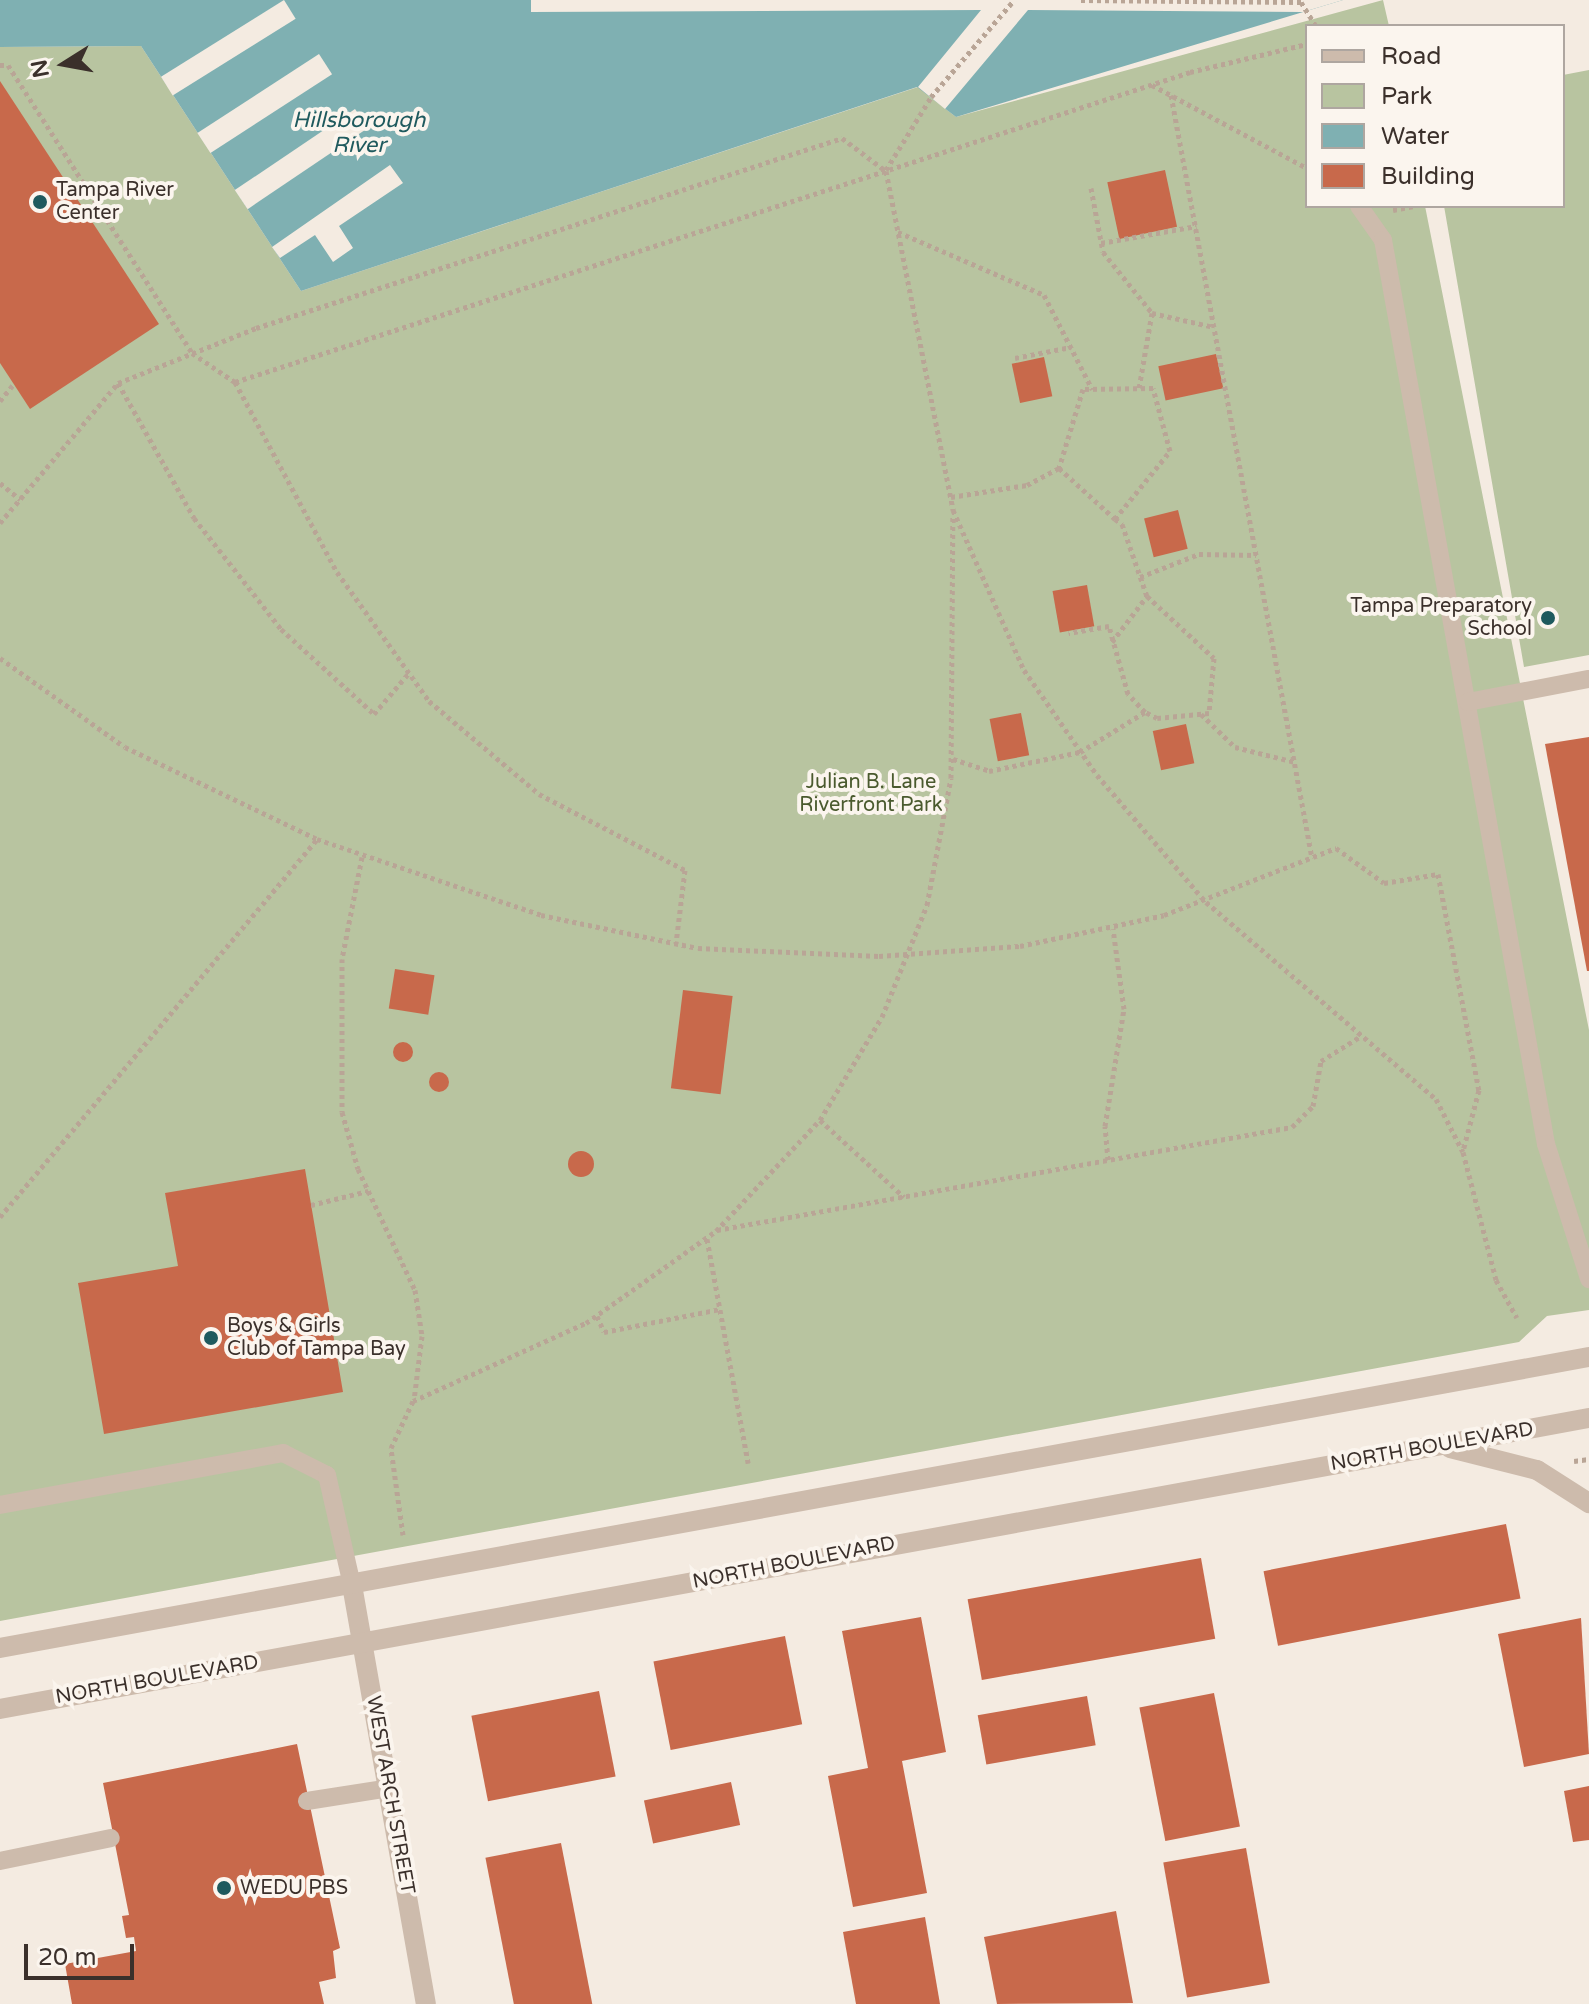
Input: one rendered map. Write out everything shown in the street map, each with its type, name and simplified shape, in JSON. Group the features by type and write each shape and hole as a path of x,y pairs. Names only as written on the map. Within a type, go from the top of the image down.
{"street":[{"path":"0,1648 1589,1357"},
{"name":"NORTH BOULEVARD","path":"0,1709 1589,1418"},
{"path":"1442,1446 1537,1470 1589,1503"},
{"name":"WEST ARCH STREET","path":"352,1585 426,2004"}],"lane":[{"path":"1360,208 1383,240 1546,1144 1589,1279"},
{"path":"1468,702 1589,679"},
{"path":"0,1505 283,1453 327,1475 352,1585"},
{"path":"307,1801 389,1788"},
{"path":"0,1861 111,1838"}],"path":[{"path":"886,171 931,97 1014,0"},
{"path":"1081,0 1301,2 1315,24"},
{"path":"235,382 1151,85 1305,45"},
{"path":"0,65 8,65 192,353 235,382 337,572 408,674 464,735 539,794 685,870 676,943"},
{"path":"1151,85 1305,167"},
{"path":"1171,95 1312,858"},
{"path":"0,523 118,383 192,353 842,138 886,171 953,510 953,759 938,859 911,955 820,1120 716,1231 597,1316 413,1401"},
{"path":"1091,188 1101,243 1152,313 1215,327"},
{"path":"1101,243 1196,226"},
{"path":"898,232 1044,295 1092,389"},
{"path":"1139,388 1152,313"},
{"path":"1015,358 1071,347"},
{"path":"118,383 194,518 281,629 374,714 408,674"},
{"path":"0,401 14,384"},
{"path":"951,497 1027,485 1059,468 1083,389 1153,388 1170,451 1115,519"},
{"path":"1059,468 1115,519 1147,596 1214,658 1209,713 1157,718 1145,712 1128,694 1109,626 1069,633"},
{"path":"0,483 20,499"},
{"path":"953,510 1011,646 1080,752 1206,902 1436,1099 1463,1152 1496,1280 1517,1318"},
{"path":"1140,577 1199,554 1256,555"},
{"path":"1112,642 1147,596"},
{"path":"0,658 125,747 317,839 362,857 541,915 676,943 911,955 1020,946 1113,928 1206,902 1336,848 1384,883 1438,874 1479,1090 1463,1152"},
{"path":"953,759 989,771 1080,752 1145,712"},
{"path":"1201,714 1235,747 1295,762"},
{"path":"0,1217 317,839"},
{"path":"362,857 342,959 342,1112 368,1191 421,1314 413,1401 391,1448 403,1535"},
{"path":"1108,1160 1105,1126 1124,1009 1113,928"},
{"path":"716,1231 1292,1127 1313,1106 1321,1061 1361,1036"},
{"path":"820,1120 904,1197"},
{"path":"311,1205 368,1191"},
{"path":"707,1238 748,1463"},
{"path":"597,1316 604,1332 720,1309"}],"green space":[{"name":"Julian B. Lane Riverfront Park","path":"1383,0 1389,24 1305,24 1305,208 1425,208 1589,1030 1589,1310 1547,1316 1519,1342 0,1621 0,47 141,46 301,291 918,87 956,117"},
{"name":"Tampa Preparatory School","path":"1589,70 1589,655 1524,667 1444,208 1565,208 1565,75"}],"water":[{"name":"Hillsborough River","path":"0,0 1343,0 956,117 917,87 301,291 141,46 0,47"}],"pier":[{"path":"284,0 296,19 173,95 161,77"},
{"path":"531,0 1343,0 1303,12 1028,10 945,109 918,87 981,10 531,12"},
{"path":"319,54 332,74 210,153 197,133"},
{"path":"355,109 368,128 248,209 235,190"},
{"path":"390,165 403,183 339,226 353,248 333,262 315,235 280,258 272,247"}],"building":[{"name":"Tampa River Center","path":"0,81 159,324 30,409 0,363"},
{"path":"1165,170 1177,227 1119,239 1107,182"},
{"path":"1216,354 1223,388 1166,401 1158,366"},
{"path":"1044,357 1052,396 1020,403 1012,364"},
{"path":"1178,510 1188,549 1154,557 1144,518"},
{"path":"1087,585 1094,626 1060,632 1053,591"},
{"path":"1021,713 1029,755 998,761 990,719"},
{"path":"1186,724 1194,763 1161,770 1153,731"},
{"path":"1589,737 1589,971 1587,971 1545,744"},
{"path":"395,969 435,975 428,1015 389,1009"},
{"path":"683,990 733,996 721,1094 671,1088"},
{"path":"403,1042 410,1045 413,1052 410,1059 403,1062 396,1059 393,1052 396,1045"},
{"path":"439,1072 446,1075 449,1082 446,1089 439,1092 432,1089 429,1082 432,1075"},
{"path":"581,1151 590,1155 594,1164 590,1173 581,1177 572,1173 568,1164 572,1155"},
{"name":"Boys & Girls Club of Tampa Bay","path":"305,1169 343,1392 104,1434 78,1283 178,1266 165,1193"},
{"path":"1506,1524 1521,1599 1278,1646 1264,1571"},
{"path":"1201,1558 1215,1639 982,1680 968,1599"},
{"path":"921,1617 946,1752 902,1761 927,1893 853,1907 828,1776 868,1768 842,1631"},
{"path":"1581,1618 1589,1754 1524,1767 1498,1634"},
{"path":"785,1636 802,1724 671,1750 653,1662"},
{"path":"599,1691 616,1776 488,1801 471,1716"},
{"path":"1214,1693 1240,1827 1165,1841 1139,1708"},
{"path":"1087,1696 1096,1745 986,1765 978,1715"},
{"name":"WEDU PBS","path":"297,1744 340,1948 333,1951 336,1978 319,1982 324,2004 72,2004 65,1964 136,1951 134,1937 126,1938 122,1916 129,1915 103,1783"},
{"path":"731,1782 740,1825 653,1844 644,1801"},
{"path":"1589,1786 1589,1840 1573,1842 1564,1791"},
{"path":"561,1843 592,2004 514,2004 485,1858"},
{"path":"1246,1848 1270,1983 1187,1998 1163,1863"},
{"path":"1116,1911 1133,2003 997,2004 984,1937"},
{"path":"925,1917 940,2004 856,2004 843,1932"}],"place":[{"name":"Tampa River Center","path":"40,202"},
{"name":"Tampa Preparatory School","path":"1548,618"},
{"name":"Boys & Girls Club of Tampa Bay","path":"211,1338"},
{"name":"WEDU PBS","path":"224,1888"}]}
